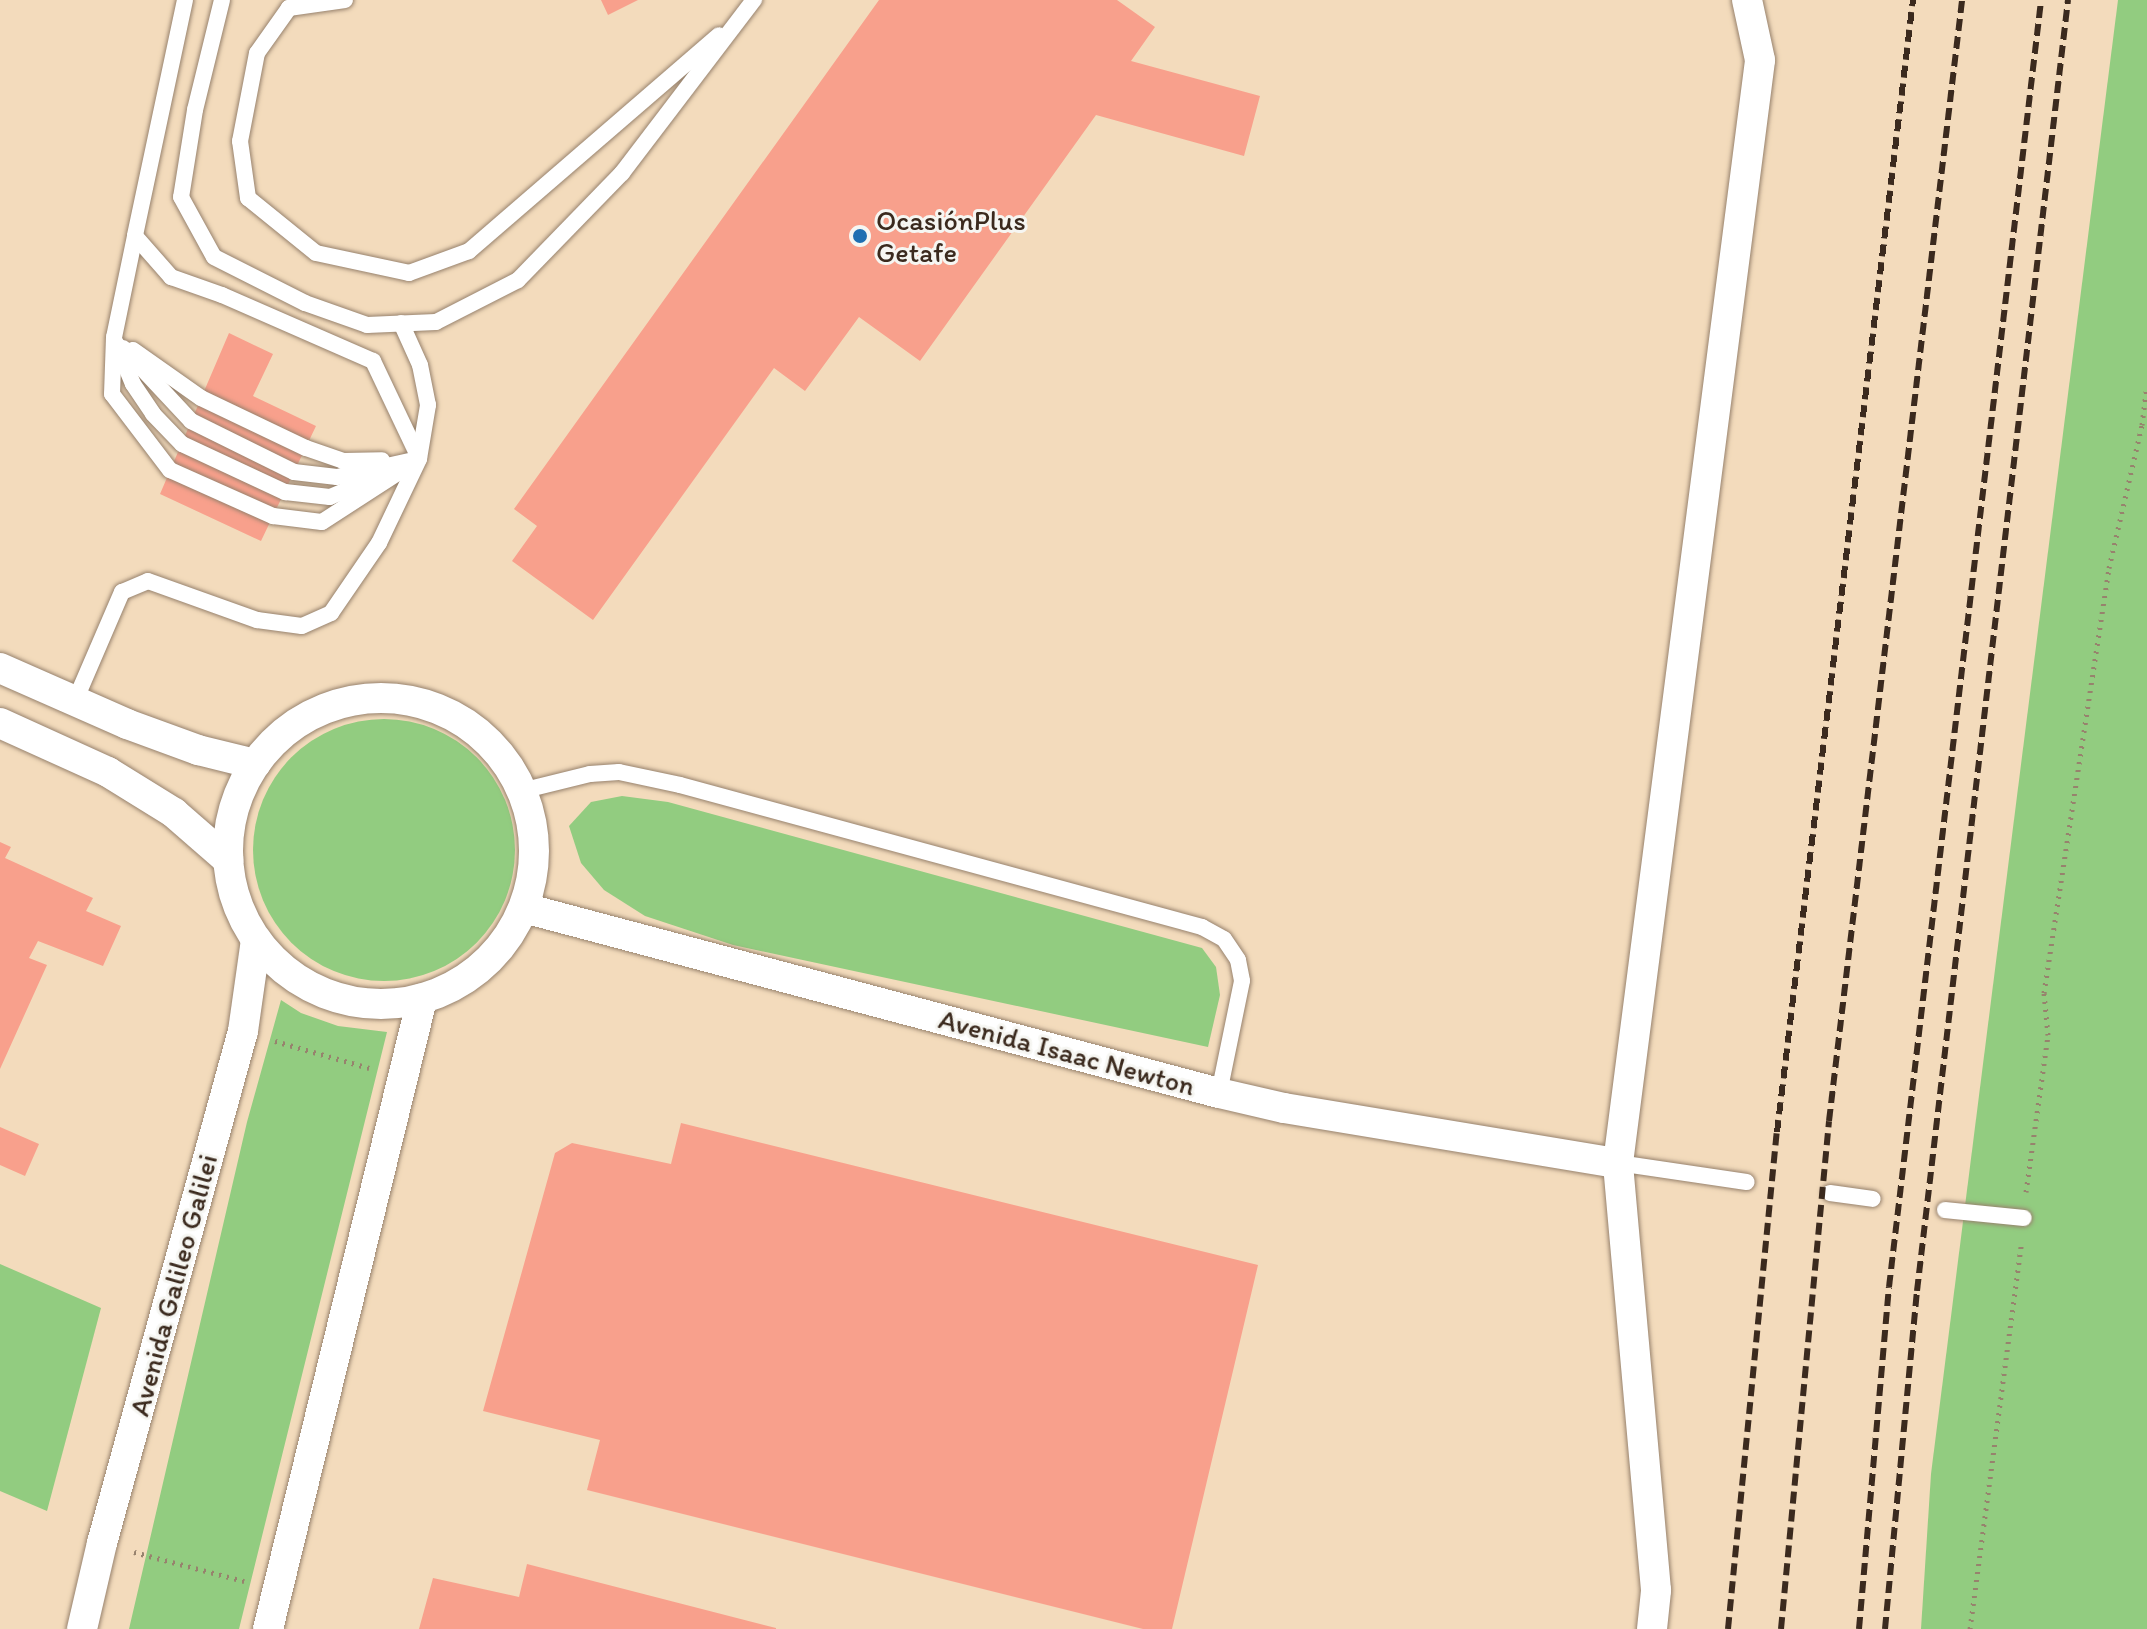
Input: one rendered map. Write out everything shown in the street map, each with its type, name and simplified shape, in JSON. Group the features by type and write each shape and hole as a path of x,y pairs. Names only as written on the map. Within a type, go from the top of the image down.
{"street":[{"path":"1652,1629 1656,1590 1618,1163 1760,60 1747,0"},
{"path":"0,668 198,750 255,764"},
{"path":"383,697 432,706 475,729 509,765 521,791 530,810 535,859 524,908 500,948 477,970 465,980 422,999 376,1005 329,996 288,974 256,940 236,902 228,860 233,809 255,764 290,728 334,705 383,697"},
{"path":"0,723 108,772 174,813 228,860"},
{"name":"Avenida Isaac Newton","path":"524,908 1219,1093 1284,1108 1618,1163"},
{"name":"Avenida Galileo Galilei","path":"82,1629 102,1543 243,1031 256,940"},
{"path":"268,1629 422,999"}],"lane":[{"path":"185,0 114,337 112,394 170,470 273,516 322,522 419,459"},
{"path":"222,0 195,110 181,197 214,257 305,303 367,325 436,322 518,280 622,173 751,5"},
{"path":"345,0 289,8 257,53 240,141 248,198 316,253 409,273 469,251 751,5"},
{"path":"135,236 171,277 222,295 373,361 419,459"},
{"path":"75,701 122,592 148,581 257,620 302,626 331,613 379,543 419,459 428,405 420,365 401,323"},
{"path":"114,337 201,398 306,448 343,461 419,459"},
{"path":"114,337 191,421 294,472 337,477 419,459"},
{"path":"114,337 133,384 153,414 182,444 285,492 330,497 419,459"},
{"path":"521,791 590,774 619,772 680,785 1202,927 1224,939 1238,960 1242,981 1219,1093"},
{"path":"1618,1163 1747,1182"},
{"path":"1830,1193 1873,1199"},
{"path":"1945,1210 2024,1218"}],"path":[{"path":"1970,1629 2048,1035 2044,993 2109,568 2147,386"},
{"path":"243,1031 403,1078"},
{"path":"102,1543 277,1590"}],"green space":[{"path":"2118,0 2147,0 2147,1629 1921,1629 1931,1474"},
{"path":"371,719 397,719 422,724 446,734 477,757 500,788 510,812 515,850 510,888 500,912 477,943 446,966 422,976 397,981 371,981 346,976 322,966 291,943 268,912 258,888 253,863 253,837 258,812 268,788 291,757 322,734 346,724"},
{"path":"622,796 668,802 1202,948 1216,967 1220,995 1208,1047 733,945 645,916 604,890 581,863 569,826 591,802"},
{"path":"281,1000 301,1013 338,1026 387,1032 239,1629 129,1629 247,1122"},
{"path":"0,1264 101,1308 47,1511 0,1491"}],"building":[{"path":"601,0 638,0 608,15"},
{"name":"OcasiónPlus Getafe","path":"879,0 1117,0 1155,27 1131,61 1260,96 1244,156 1096,115 920,361 859,317 805,391 774,368 593,620 512,561 537,526 514,509"},
{"path":"229,333 273,354 253,396 316,426 261,541 160,494"},
{"path":"0,842 11,847 5,858 93,898 86,911 121,926 103,966 38,941 29,958 47,965 0,1069"},
{"path":"681,1123 1258,1265 1172,1629 1143,1629 587,1490 600,1440 483,1411 555,1153 572,1143 671,1164"},
{"path":"0,1127 39,1144 25,1176 0,1165"},
{"path":"527,1564 776,1629 419,1629 433,1578 519,1597"}],"railway":[{"path":"1728,1629 1777,1132 1913,0"},
{"path":"1781,1629 1829,1121 1962,0"},
{"path":"1859,1629 1889,1287 2041,0"},
{"path":"1885,1629 1917,1291 2068,0"}],"place":[{"name":"OcasiónPlus Getafe","path":"860,236"}]}
